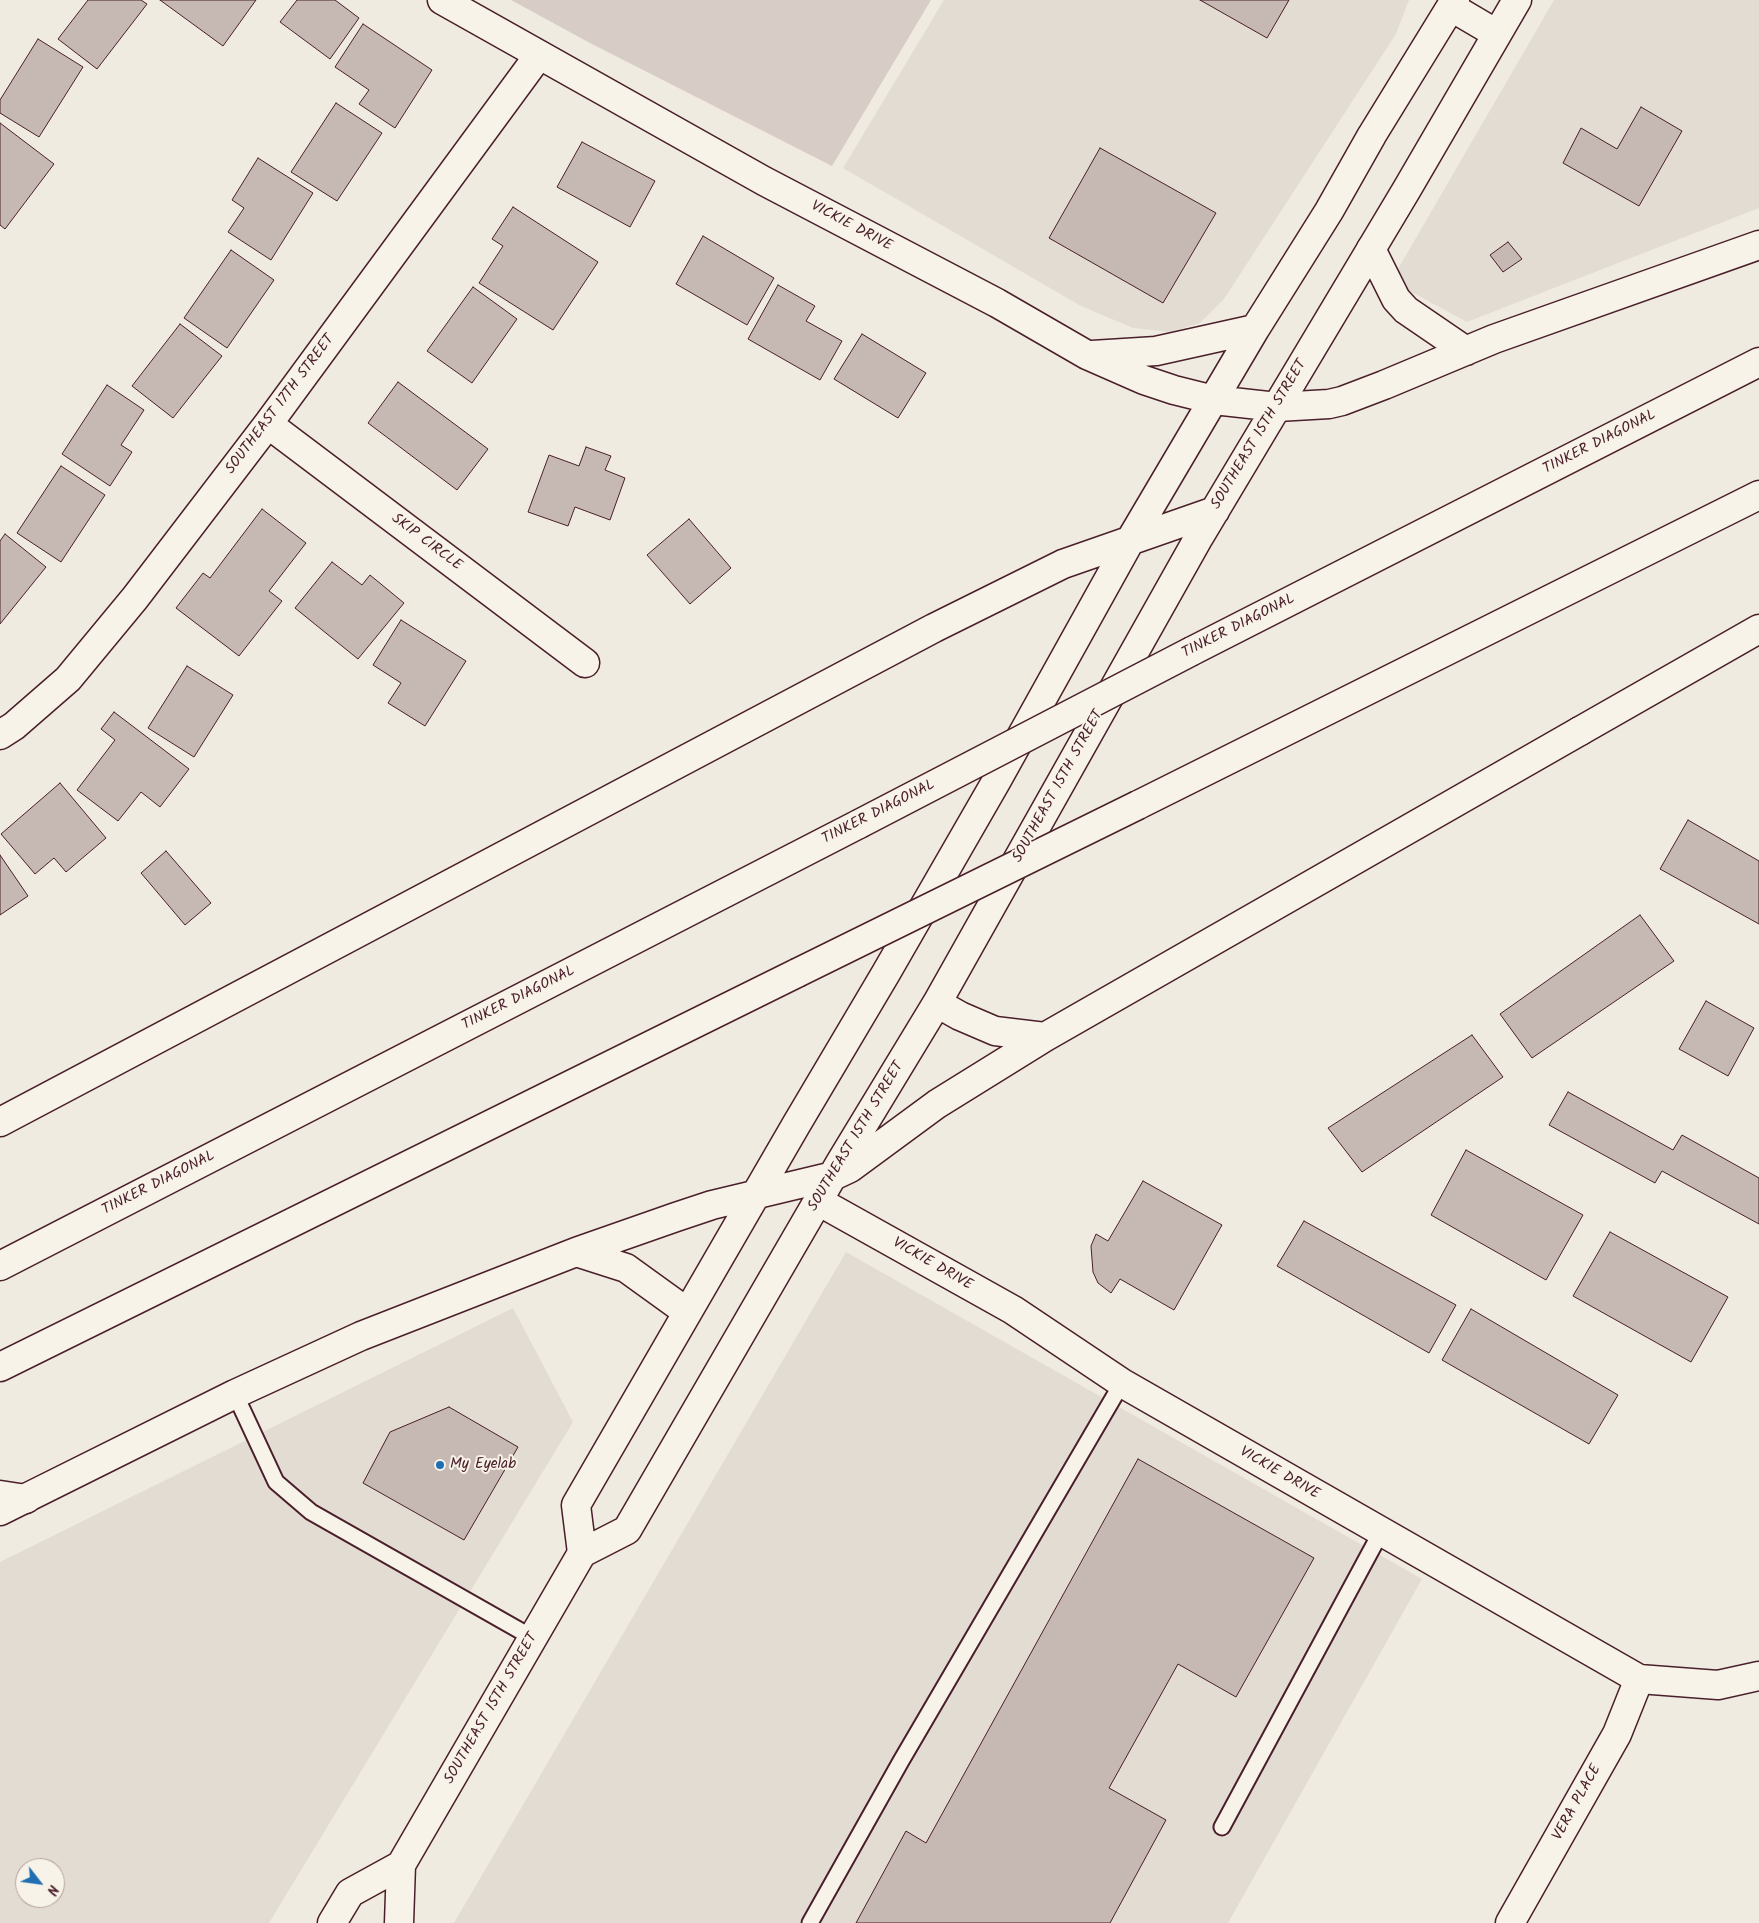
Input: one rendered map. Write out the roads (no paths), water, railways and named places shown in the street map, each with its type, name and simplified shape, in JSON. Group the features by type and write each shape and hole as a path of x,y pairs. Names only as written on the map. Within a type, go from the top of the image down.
{"main road":[{"name":"VICKIE DRIVE","path":"442,0 764,181 997,303 1087,355 1144,380 1214,400 1277,407 1329,404 1342,401 1384,386 1494,339 1759,245"},
{"name":"SOUTHEAST 15TH STREET","path":"399,1923 401,1865 582,1553 627,1530 833,1176 937,1003 1215,511 1517,0"},
{"path":"582,1553 576,1505 992,789 1130,539 1255,329 1329,212 1372,135 1453,4 1497,34"},
{"name":"SOUTHEAST 17TH STREET","path":"0,735 14,726 68,679 135,598 268,424 539,55"},
{"path":"1371,249 1396,299 1406,310 1466,351"},
{"path":"1087,355 1156,351 1255,329"},
{"name":"TINKER DIAGONAL","path":"0,1266 1192,651 1759,362"},
{"name":"SKIP CIRCLE","path":"268,424 585,663"},
{"path":"0,1367 1759,495"},
{"path":"0,1122 934,628 1063,564 1130,539 1215,511"},
{"path":"0,1511 13,1497 361,1336 576,1252 712,1205 833,1176 850,1168 937,1104 1045,1037 1759,629"},
{"path":"937,1003 960,1016 995,1031 1045,1037"},
{"name":"VICKIE DRIVE","path":"818,1202 1013,1310 1122,1383 1639,1679 1718,1685 1759,1676"},
{"path":"576,1252 626,1268 687,1312"},
{"name":"VERA PLACE","path":"1510,1923 1617,1734 1639,1679"},
{"path":"332,1923 350,1893 401,1865"}],"lane":[{"path":"810,1923 901,1761 1122,1383"},
{"path":"235,1394 276,1482 311,1512 533,1638"},
{"path":"1222,1827 1381,1532"}],"place":[{"name":"My Eyelab","path":"440,1465"}]}
